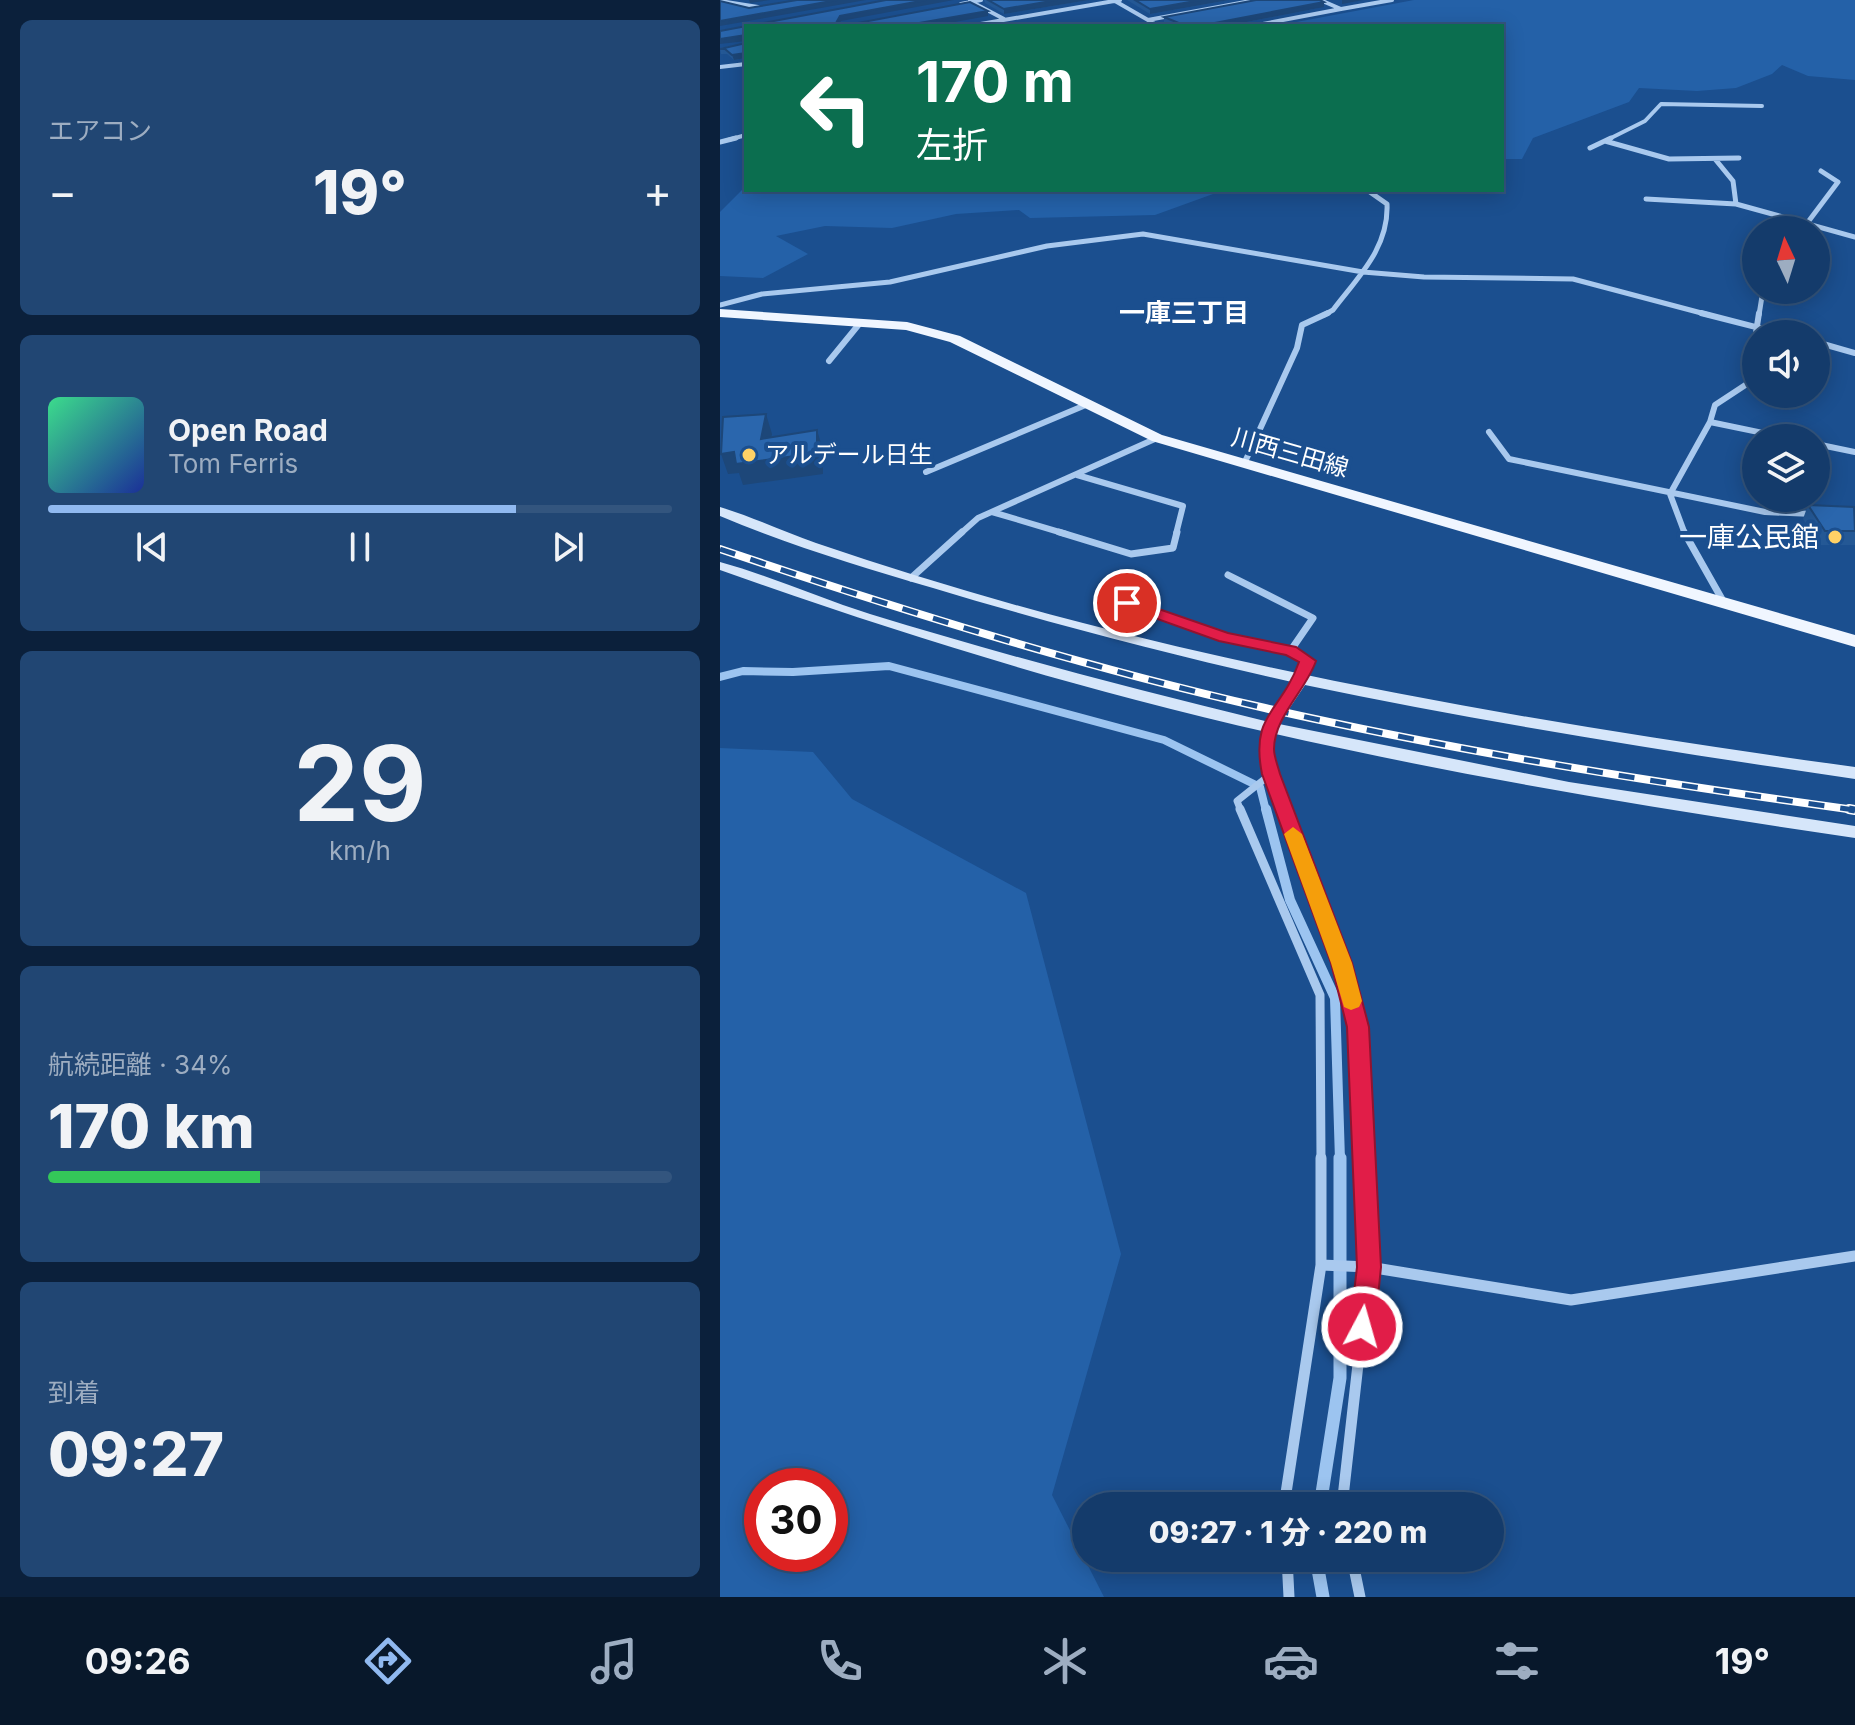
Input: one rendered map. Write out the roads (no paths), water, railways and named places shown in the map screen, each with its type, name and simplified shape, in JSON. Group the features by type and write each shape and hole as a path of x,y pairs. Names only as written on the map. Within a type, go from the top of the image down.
{"main road":[{"name":"川西三田線","path":"720,313 907,326 955,339 1157,438 1855,641"}],"street":[{"path":"957,4 981,0"},
{"path":"981,24 1117,0 1155,24"},
{"path":"1148,20 1256,0"},
{"path":"1320,0 1341,9"},
{"path":"1262,24 1392,0"},
{"path":"720,1 750,8 763,6"},
{"path":"970,1 1004,20"},
{"path":"720,67 744,64"},
{"path":"1590,148 1645,121 1661,104 1762,106"},
{"path":"720,142 744,136"},
{"path":"1605,141 1669,159 1739,158"},
{"path":"1715,159 1733,181 1736,204"},
{"path":"1813,216 1838,182 1821,171"},
{"path":"1244,464 1297,348 1302,325 1333,310 1381,246 1388,223 1387,204 1370,192"},
{"path":"1646,199 1736,204 1786,216"},
{"path":"1830,228 1855,237"},
{"path":"720,305 777,291 889,282 1045,244 1106,235 1143,234 1363,272 1424,277 1573,279 1742,323"},
{"path":"829,361 860,323"},
{"path":"1830,346 1855,353"},
{"path":"1723,601 1707,568 1679,524 1670,494 1710,422 1715,405 1742,387"},
{"path":"926,472 1088,404"},
{"path":"1710,422 1742,429"},
{"path":"1489,432 1509,459 1765,512 1825,514"},
{"path":"911,578 978,518 1157,438"},
{"path":"1830,447 1855,452"},
{"path":"992,512 1131,554 1173,548 1183,506 1077,475"},
{"path":"720,511 790,540 1061,622 1301,680 1621,740 1855,773"},
{"path":"720,566 858,614 994,655 1270,726 1585,790 1855,832"},
{"path":"1228,575 1313,618 1291,650"},
{"path":"1127,603 1225,638 1291,650 1308,661 1301,680 1270,726 1265,748 1271,774 1342,963 1358,1027 1369,1267 1344,1492"},
{"path":"1271,774 1237,801 1320,995 1321,1265 1286,1492"},
{"path":"1321,1265 1369,1267 1571,1300 1855,1256"},
{"path":"1288,1572 1289,1597"},
{"path":"1355,1572 1360,1597"}],"waterway":[{"path":"720,677 743,671 793,672 889,666 1164,740 1260,787 1266,811"},
{"path":"1266,809 1290,900 1335,998 1340,1160"},
{"path":"1322,1492 1340,1378 1340,1160"},
{"path":"1319,1572 1323,1597"}],"railway":[{"path":"720,549 991,636 1265,708 1412,739 1559,765 1855,810 1849,809"}],"place":[{"name":"アルデール日生","path":"749,455"},
{"name":"一庫公民館","path":"1835,537"}],"district":[{"name":"一庫三丁目","path":"1184,313"}]}
